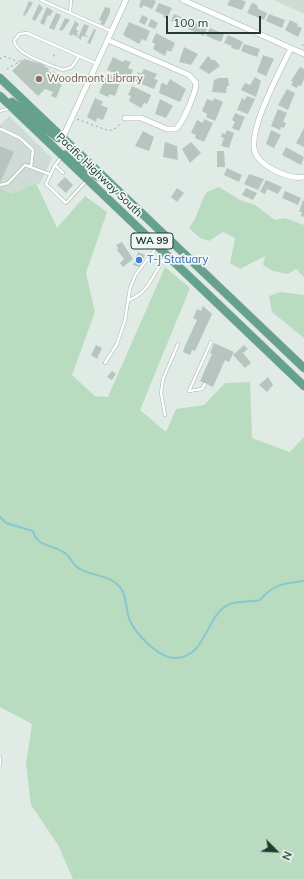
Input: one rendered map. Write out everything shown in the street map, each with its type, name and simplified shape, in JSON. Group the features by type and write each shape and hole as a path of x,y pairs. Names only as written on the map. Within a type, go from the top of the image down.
{"main road":[{"name":"Pacific Highway South","path":"0,78 304,368"},
{"name":"Pacific Highway South","path":"0,95 87,180 304,386"},
{"path":"0,95 30,114 58,138 63,137"},
{"path":"63,156 69,153 94,175 118,191"},
{"path":"292,375 304,381"}],"street":[{"path":"63,137 74,116 126,0"},
{"path":"183,0 304,54"},
{"path":"108,40 189,76 196,83 195,92 181,122 176,129 167,129 141,118 125,118"},
{"path":"291,48 256,128 253,140 255,152 263,163 277,172 294,177 304,177"}],"lane":[{"path":"41,0 112,31"},
{"path":"70,13 71,0"},
{"path":"79,56 72,67 63,70 22,52 16,47 14,41 19,34 27,33 79,56 97,64"},
{"path":"0,111 12,107"},
{"path":"1,129 20,138 32,150 32,166"},
{"path":"63,156 54,165 46,184 66,203 87,180"},
{"path":"0,185 8,183 25,165 32,166 49,174"},
{"path":"54,165 63,173"},
{"path":"105,363 116,344 127,314 128,300 136,274 158,246"},
{"path":"128,300 144,292 167,256"},
{"path":"205,384 202,389 189,391 211,342"},
{"path":"165,415 161,392 163,379 178,344"},
{"path":"0,758 0,765"}],"path":[{"path":"0,58 4,56 20,63"},
{"path":"74,116 109,131 116,128 125,118"}],"shaded area":[{"path":"274,0 304,0 304,14"},
{"path":"9,116 52,158 40,184 36,183 12,194 0,188 0,125"}],"green space":[{"path":"36,183 57,228 85,196 107,212 86,273 95,312 72,375 95,396 108,397 165,267 190,288 140,410 166,432 176,409 204,405 225,383 250,382 252,438 290,452 304,437 304,879 73,879 58,845 31,805 26,764 32,724 0,707 0,188 12,194"},
{"path":"219,187 240,200 255,205 275,220 285,218 304,225 304,277 296,269 288,274 273,271 263,265 265,256 240,269 230,263 235,238 223,232 209,241 200,238 189,228 207,192"},
{"path":"280,292 304,295 304,338 272,312 269,296"}],"building":[{"path":"141,0 156,1 152,9 143,5 142,8 139,7"},
{"path":"230,0 242,0 246,2 242,10 227,5"},
{"path":"29,1 33,3 25,16 23,15"},
{"path":"159,3 172,8 167,18 155,11"},
{"path":"252,3 257,5 258,9 267,13 264,20 247,13"},
{"path":"39,4 43,8 35,21 32,19"},
{"path":"47,7 53,11 50,16 48,15 44,25 40,23"},
{"path":"105,7 110,8 110,13 104,25 100,24 102,21 99,20"},
{"path":"56,13 61,15 54,30 49,28"},
{"path":"174,14 190,21 186,28 171,21"},
{"path":"269,14 285,20 282,28 266,21"},
{"path":"142,15 148,18 145,25 139,22"},
{"path":"65,18 70,20 62,31 59,30"},
{"path":"151,19 158,23 155,29 148,26"},
{"path":"290,20 302,28 298,37 285,30"},
{"path":"75,21 79,24 76,29 79,32 76,33 78,34 77,37 69,34"},
{"path":"192,21 207,28 204,36 188,29"},
{"path":"129,22 150,31 146,41 142,39 139,44 123,35"},
{"path":"84,24 89,26 85,35 88,37 82,36 81,40 78,38"},
{"path":"210,28 224,34 221,42 206,36"},
{"path":"94,29 96,30 90,44 87,43"},
{"path":"156,33 175,43 171,52 167,50 165,56 153,49 155,44 152,42"},
{"path":"228,35 243,42 239,50 231,48 232,46 224,43"},
{"path":"244,44 260,49 257,57 241,51"},
{"path":"184,47 198,54 191,65 179,62"},
{"path":"263,55 274,59 266,76 257,72"},
{"path":"208,56 212,60 215,60 220,66 209,74 199,68"},
{"path":"113,57 123,62 124,60 131,62 128,68 133,70 129,79 107,70"},
{"name":"Woodmont Library","path":"24,59 42,64 49,69 48,71 60,76 57,81 62,84 56,98 51,96 53,92 45,89 38,96 12,71"},
{"path":"300,67 304,69 304,79 301,86 298,85 297,88 291,85 293,82 291,81"},
{"path":"144,69 157,74 154,79 158,80 154,89 134,81 138,72 141,74"},
{"path":"107,74 115,77 114,80 120,83 115,96 109,94 108,97 99,93"},
{"path":"255,77 261,81 256,97 241,90 245,83 250,85"},
{"path":"219,78 228,78 229,86 227,86 226,93 212,92 214,80"},
{"path":"170,79 186,89 180,102 159,93 161,84 163,83 167,85"},
{"path":"132,86 151,95 147,104 144,103 141,108 129,101 131,96 128,95"},
{"path":"287,89 295,93 288,110 278,105"},
{"path":"247,96 255,99 248,114 237,110 242,98 245,100"},
{"path":"95,98 103,102 101,105 108,108 103,120 97,118 96,122 87,117"},
{"path":"214,98 223,102 215,121 206,117 207,114 202,111 207,99 213,101"},
{"path":"160,99 173,106 166,118 155,114"},
{"path":"278,109 287,113 283,122 286,123 284,128 281,127 280,130 271,126"},
{"path":"235,113 245,117 239,131 232,128 235,122 232,120"},
{"path":"204,119 213,123 204,142 195,138 196,135 191,133 197,120 203,123"},
{"path":"304,128 304,147 296,143"},
{"path":"227,130 234,133 229,148 221,146 224,138 221,137 222,133 225,134"},
{"path":"271,130 281,135 274,148 266,144"},
{"path":"143,131 154,137 149,151 135,146"},
{"path":"165,142 177,146 178,160 163,157"},
{"path":"191,142 201,153 190,163 182,149"},
{"path":"0,146 14,152 0,183"},
{"path":"286,147 304,157 301,165 282,155"},
{"path":"217,151 224,151 225,167 217,167"},
{"path":"227,168 242,175 239,182 224,175"},
{"path":"249,174 264,179 258,190 244,184"},
{"path":"65,177 73,185 66,193 57,185"},
{"path":"266,180 282,187 278,194 267,189 265,194 260,192"},
{"path":"177,188 184,193 177,202 171,197"},
{"path":"246,188 257,193 253,200 242,195"},
{"path":"285,191 301,198 298,205 282,198"},
{"path":"303,200 304,217 301,216 302,212 299,212"},
{"path":"122,242 133,259 123,267 120,263 124,259 117,250 118,248 116,245"},
{"name":"T-J Statuary","path":"138,252 145,255 140,267 133,265"},
{"path":"203,306 212,314 195,351 192,350 190,355 183,352 197,320 193,318 197,309 201,311"},
{"path":"214,343 234,352 229,362 225,360 213,387 200,381 212,354 210,353"},
{"path":"96,345 102,348 97,359 91,355"},
{"path":"244,345 248,349 243,353 251,363 245,368 233,355"},
{"path":"112,371 116,374 112,380 107,377"},
{"path":"268,377 273,385 267,392 259,385"}],"waterway":[{"path":"0,517 6,523 33,531 38,540 62,551 78,568 115,582 123,592 130,621 140,636 154,649 168,657 175,658 186,656 194,651 216,616 222,609 230,604 260,600 274,588 290,583 304,581"}],"place":[{"name":"Woodmont Library","path":"39,79"},
{"name":"T-J Statuary","path":"139,260"}]}
